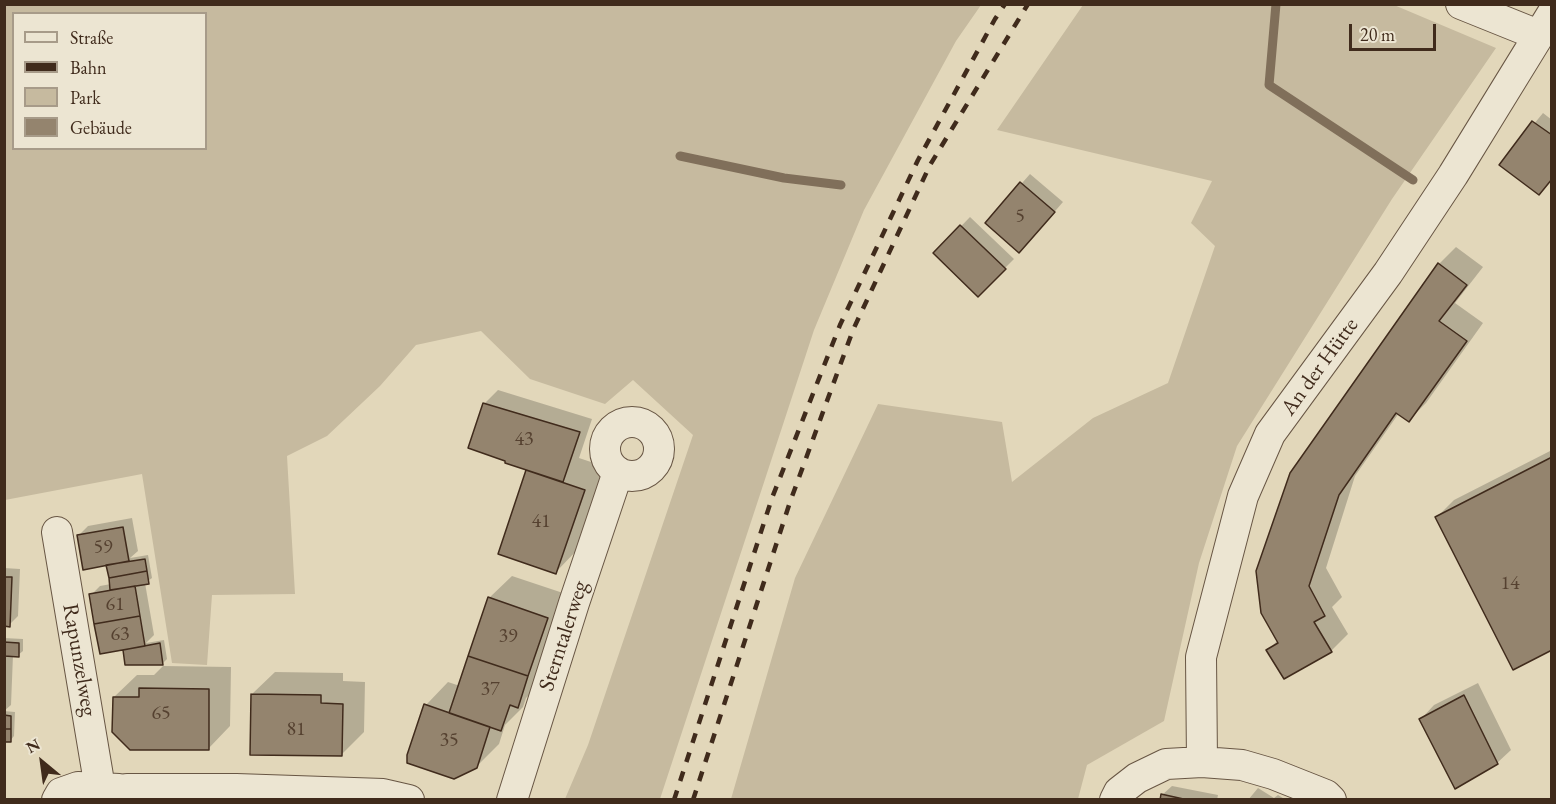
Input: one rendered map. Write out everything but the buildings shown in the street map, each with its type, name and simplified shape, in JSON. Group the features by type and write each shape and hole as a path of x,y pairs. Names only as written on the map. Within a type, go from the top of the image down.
{"street":[{"path":"1461,4 1545,24"},
{"name":"An der Hütte","path":"1202,762 1201,657 1242,496 1270,434 1395,263 1453,175 1545,24"},
{"name":"Sterntalerweg","path":"512,800 573,603 618,472"},
{"name":"Rapunzelweg","path":"57,532 118,792"},
{"path":"1115,800 1119,792 1137,778 1166,764 1202,762 1242,765 1273,774 1326,795 1331,800"},
{"path":"57,800 61,793 78,787 118,792 247,789 383,794 409,800"}],"green space":[{"path":"5,4 981,5 956,41 864,210 814,330 660,799 565,799 588,745 693,435 633,380 605,404 530,379 481,331 416,345 380,386 327,436 287,456 295,594 212,595 207,665 172,663 142,474 5,500"},
{"path":"1083,5 1394,5 1496,48 1392,199 1237,446 1199,563 1164,721 1087,765 1078,799 731,799 795,578 878,404 1002,422 1012,482 1093,418 1168,383 1215,246 1191,223 1212,181 997,130"}],"waterway":[{"path":"1276,4 1269,85 1413,180"},
{"path":"680,156 784,178 841,185"}],"railway":[{"path":"674,800 772,498 840,325 918,160 1005,4"},
{"path":"693,800 790,502 853,330 930,165 1028,4"}]}
